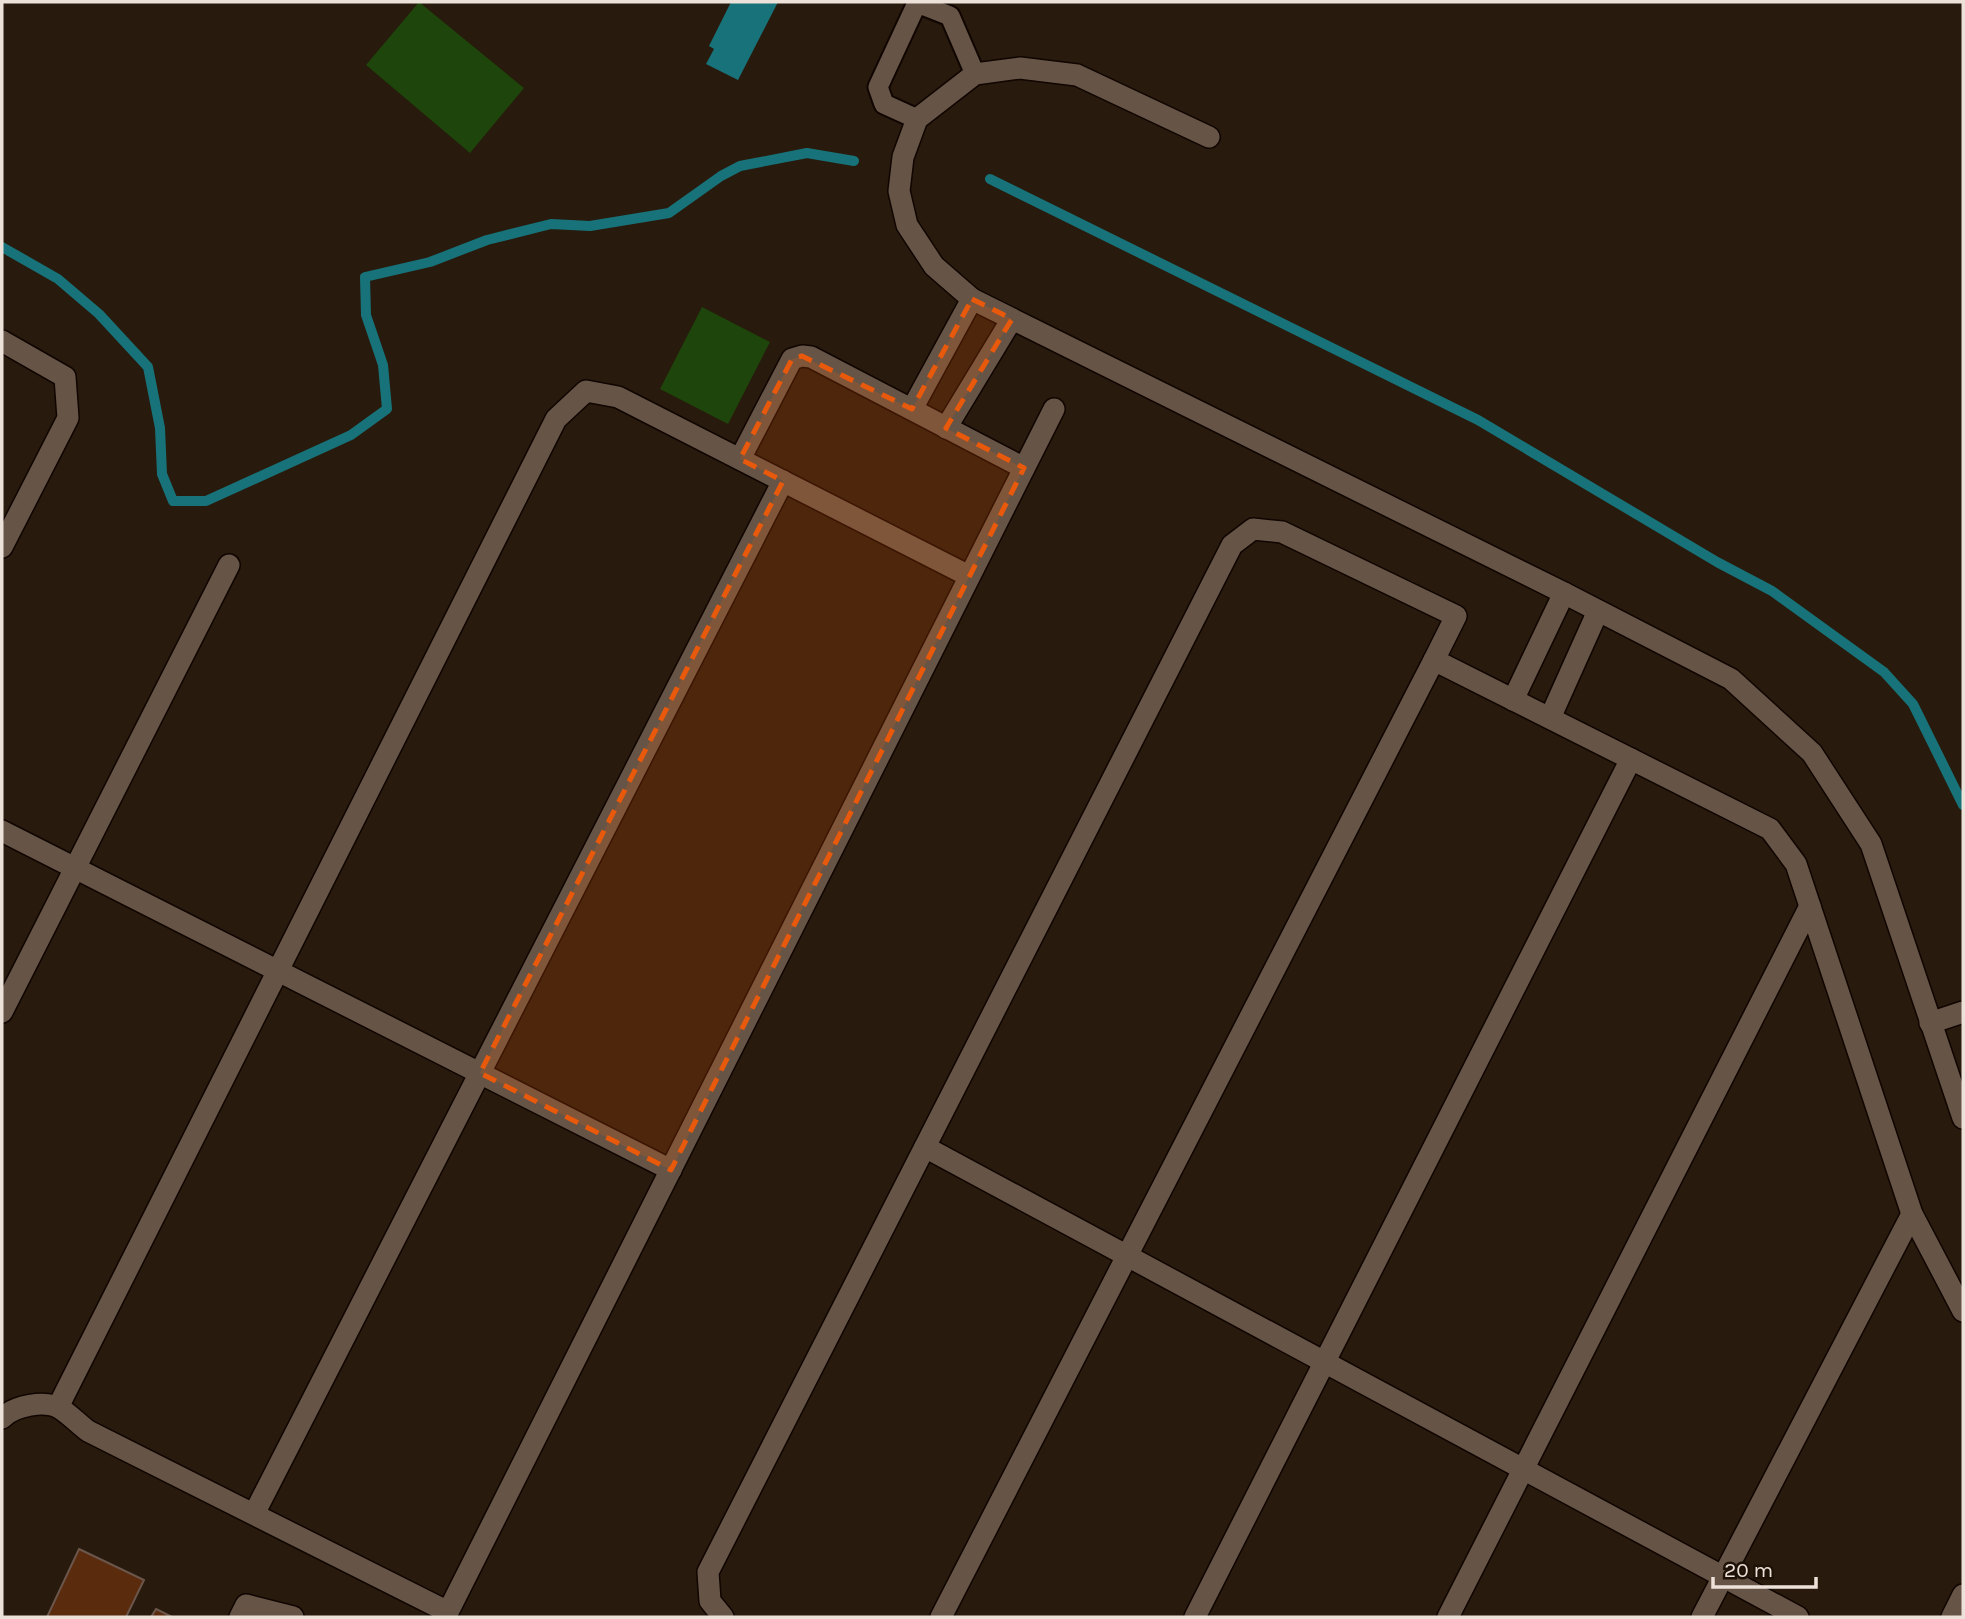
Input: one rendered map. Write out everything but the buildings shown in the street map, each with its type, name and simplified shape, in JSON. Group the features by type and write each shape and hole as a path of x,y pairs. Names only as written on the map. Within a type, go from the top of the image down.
{"street":[{"path":"1209,137 1077,75 1020,68 975,74 917,119 903,156 899,191 907,225 934,266 972,299 1564,593 1731,679 1812,753 1871,844 1963,1118"},
{"path":"912,410 972,299"},
{"path":"946,428 1012,319"},
{"path":"2,341 65,377 68,418 2,547"},
{"path":"740,459 792,359 802,356 811,357 1024,468"},
{"path":"58,1407 556,419 586,391 618,397 969,576"},
{"path":"2,1418 8,1412 27,1405 58,1407 88,1431 448,1612 1054,409"},
{"path":"254,1514 783,481"},
{"path":"723,1617 710,1601 709,1572 1232,545 1253,528 1282,532 1456,616 940,1617"},
{"path":"2,1012 229,565"},
{"path":"1513,700 1564,593"},
{"path":"1550,718 1598,611"},
{"path":"1434,660 1770,828 1796,864 1912,1214 1963,1311"},
{"path":"1195,1617 1631,759"},
{"path":"2,831 671,1170"},
{"path":"1448,1617 1811,906"},
{"path":"1930,1023 1963,1012"},
{"path":"925,1147 1798,1617"},
{"path":"1702,1617 1912,1214"},
{"path":"1952,1617 1963,1595"},
{"path":"240,1617 246,1605 293,1617"}],"lane":[{"path":"917,119 884,104 878,88 917,3 950,16 975,74"}],"highlighted area":[{"path":"972,299 1012,319 946,428 1024,468 671,1170 480,1073 783,481 740,459 792,359 802,356 912,409"}],"green space":[{"path":"419,2 524,88 470,153 366,65"},
{"path":"702,307 770,342 728,424 660,389"}],"water":[{"path":"731,2 778,2 738,80 706,64 714,49 709,46"}],"waterway":[{"path":"2,247 58,279 99,314 148,367 160,428 162,474 173,501 206,501 351,435 387,409 383,365 366,315 365,277 430,262 487,240 551,224 590,226 669,213 721,176 740,166 807,153 854,161"},
{"path":"990,179 1478,420 1717,562 1772,591 1884,672 1913,704 1963,805"}]}
